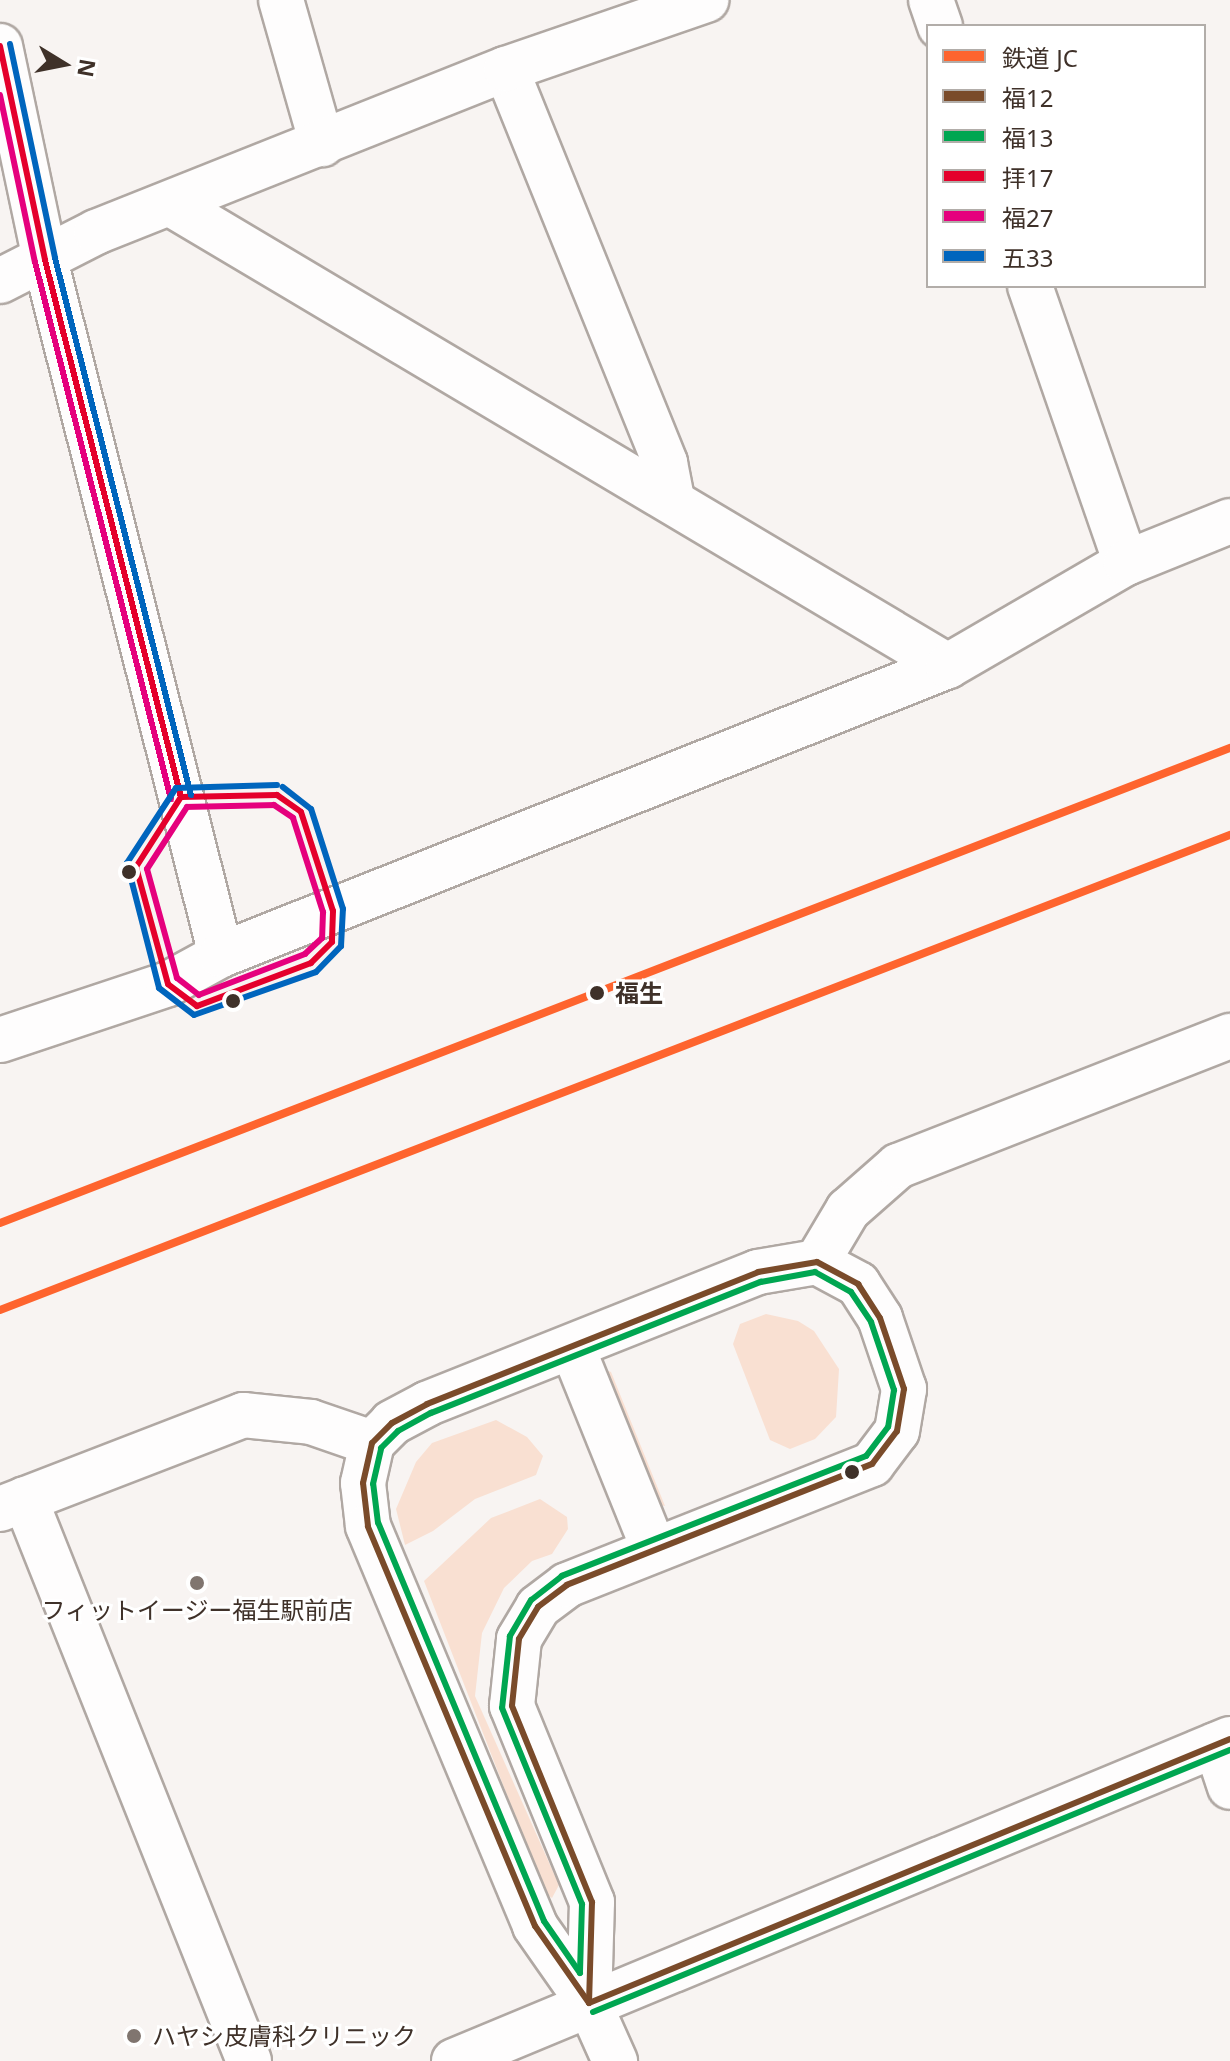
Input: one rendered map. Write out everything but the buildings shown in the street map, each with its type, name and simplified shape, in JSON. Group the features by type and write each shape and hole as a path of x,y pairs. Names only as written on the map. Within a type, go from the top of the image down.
{"street":[{"path":"281,0 322,144"},
{"path":"0,281 96,232 506,69 706,0"},
{"path":"931,0 939,24"},
{"path":"0,46 45,260 221,955"},
{"path":"506,69 665,463 672,500"},
{"path":"171,204 948,666"},
{"path":"1031,288 1126,563"},
{"path":"0,1040 168,984 221,955 948,666 1126,563 1230,521"},
{"path":"817,1262 848,1210 898,1166 1230,1036"},
{"path":"589,2003 592,1902 512,1706 519,1639 538,1607 567,1585 872,1464 897,1431 904,1389 880,1318 858,1284 817,1262 758,1272 573,1349 427,1404 392,1423 372,1443 363,1483 368,1526 535,1926 589,2003 615,2061"},
{"path":"573,1349 654,1549"},
{"path":"249,2061 13,1504 243,1415 292,1418 372,1443"},
{"path":"454,2061 1223,1742 1230,1787"}],"shaded area":[{"path":"766,1314 798,1321 814,1331 839,1369 836,1417 815,1439 790,1449 770,1440 733,1344 740,1324"},
{"path":"606,1370 611,1372 665,1506 659,1505"},
{"path":"496,1420 527,1437 543,1456 536,1475 475,1499 433,1531 405,1545 396,1509 416,1462 432,1443"},
{"path":"540,1499 567,1517 568,1529 552,1554 532,1561 504,1588 482,1633 475,1696 559,1885 552,1898 545,1893 424,1581 491,1518"}],"rail line":[{"name":"JC","path":"0,1223 1230,748"},
{"name":"JC","path":"0,1310 1230,835"}],"transit line":[{"name":"五33","path":"10,44 55,258 191,795"},
{"name":"拝17","path":"0,46 45,260 181,797"},
{"name":"福27","path":"0,95 35,262 171,799"},
{"name":"五33","path":"277,785 176,788 127,863 159,988 194,1015 316,972 341,946 343,909 311,809 283,787"},
{"name":"拝17","path":"277,795 301,812 333,911 332,942 311,963 197,1006 168,984 136,867 181,797 277,795"},
{"name":"福27","path":"274,805 293,818 323,912 322,938 305,954 199,995 177,978 147,869 187,807 274,805"},
{"name":"福12","path":"817,1262 858,1284 880,1318 904,1389 897,1431 872,1464 567,1585 538,1607 519,1639 512,1706 592,1902 589,2003 535,1926 368,1526 363,1483 372,1443 392,1423 427,1404 758,1272 817,1262"},
{"name":"福13","path":"815,1272 851,1292 871,1322 894,1390 888,1427 866,1456 562,1576 531,1600 510,1636 502,1708 582,1904 580,1973 544,1921 378,1523 373,1484 381,1448 398,1431 431,1413 761,1282 815,1272"},
{"name":"福12","path":"589,2003 1230,1739"},
{"name":"福13","path":"593,2012 1230,1750"}],"place":[{"name":"福生","path":"597,993"},
{"name":"フィットイージー福生駅前店","path":"197,1583"},
{"name":"ハヤシ皮膚科クリニック","path":"134,2036"}]}
